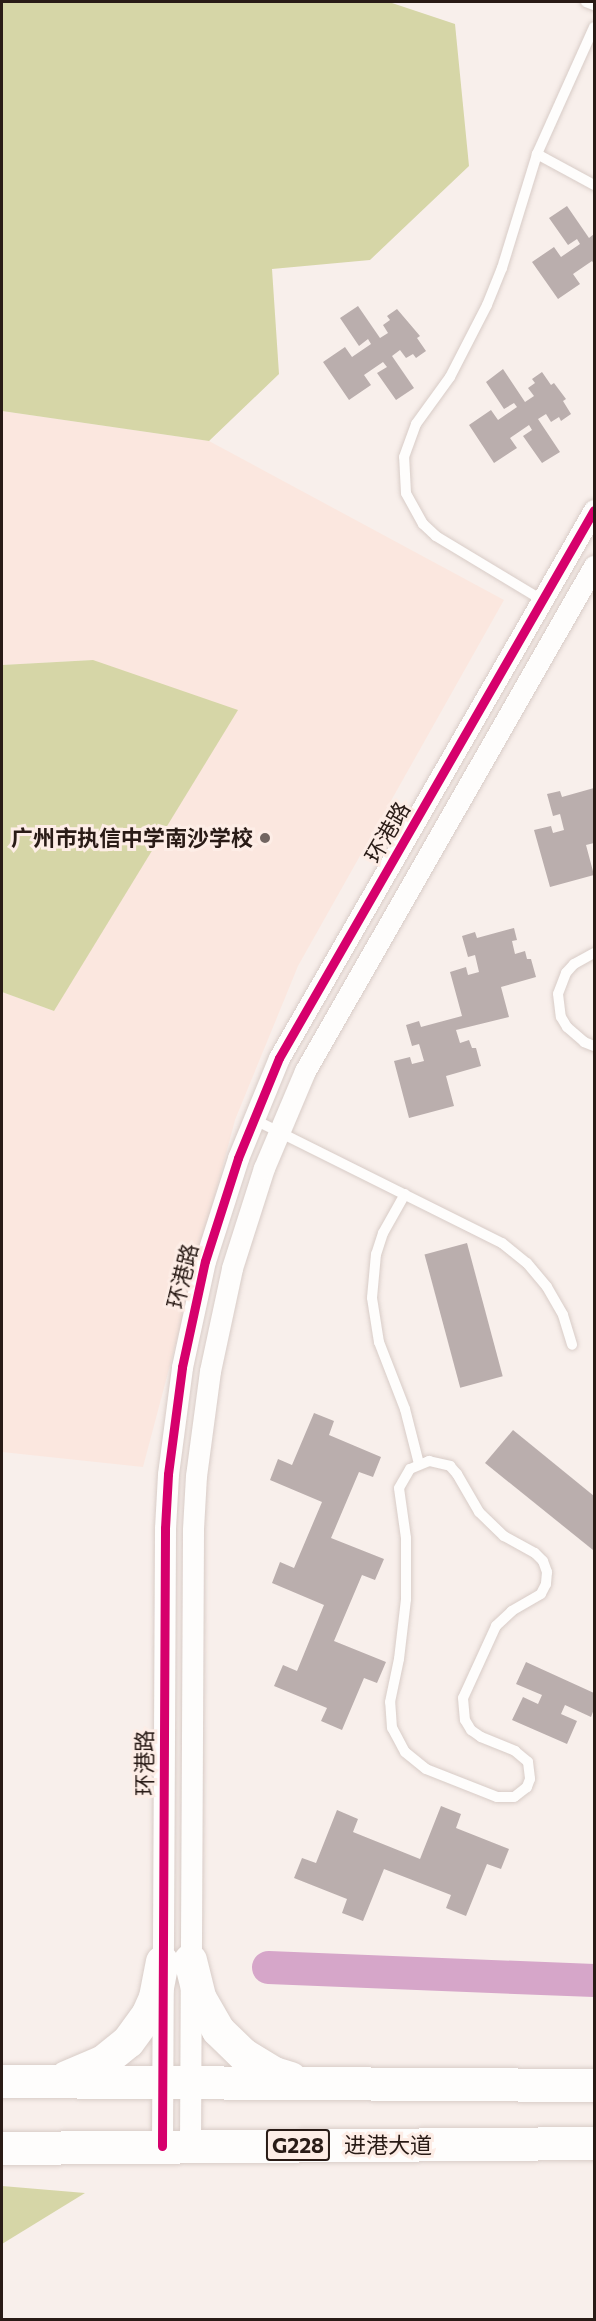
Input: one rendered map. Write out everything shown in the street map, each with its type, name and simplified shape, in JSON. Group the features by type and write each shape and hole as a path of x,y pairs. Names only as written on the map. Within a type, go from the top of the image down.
{"highway":[{"path":"38,2081 71,2076 87,2070 116,2052 128,2041 139,2028 155,1997 176,1948"},
{"path":"176,1948 213,2022 231,2044 244,2055 274,2073 299,2080 325,2083"},
{"path":"2,2081 594,2085"},
{"name":"进港大道","path":"2,2148 594,2143"}],"street":[{"name":"环港路","path":"176,2146 176,1948 165,1538 174,1420 192,1314 205,1261 220,1209 253,1119 279,1058 594,510"},
{"name":"环港路","path":"176,2146 176,1948 196,1476 208,1382 220,1320 247,1218 278,1132 305,1071 594,566"}],"lane":[{"path":"586,2 594,5"},
{"path":"543,600 436,536 413,509 403,475 408,440 450,376 491,296 502,268 537,154 594,27"},
{"path":"537,154 594,185"},
{"path":"594,953 574,964 566,973 558,994 561,1017 567,1027 584,1042 594,1046"},
{"path":"253,1119 502,1243 527,1263 552,1296 563,1315 573,1345"},
{"path":"405,1194 388,1223 376,1254 372,1298 379,1342 405,1409 419,1464"},
{"path":"440,1462 450,1466 479,1512 504,1536 535,1553 543,1561 547,1572 546,1584 541,1594 512,1611 490,1635 463,1698 465,1720 471,1730 481,1737 515,1750 528,1762 531,1770 527,1787 514,1797 497,1797 426,1769 405,1752 392,1728 390,1702 399,1659 406,1599 406,1538 399,1488 403,1478 419,1464 440,1462"}],"shaded area":[{"name":"广州市执信中学南沙学校","path":"2,411 209,441 504,600 298,966 235,1120 143,1467 2,1452 2,992 54,1011 93,660 2,665"}],"green space":[{"path":"2,2 389,2 455,24 469,166 370,260 272,269 279,374 209,441 2,411"},
{"path":"93,660 238,710 54,1011 2,992 2,665"},
{"path":"2,2186 85,2193 2,2244"}],"building":[{"path":"567,206 589,238 594,234 594,264 592,261 573,274 580,284 558,299 532,262 554,247 561,257 580,244 577,239 568,245 549,218"},
{"path":"358,306 380,338 388,333 383,325 390,320 387,316 397,309 420,336 417,338 426,351 416,358 413,354 406,358 400,350 392,356 414,388 396,400 377,373 387,367 383,362 364,375 371,385 349,400 323,362 345,347 352,357 371,344 368,339 359,346 340,318"},
{"path":"503,369 525,402 534,396 528,388 535,383 532,379 542,372 551,385 554,383 566,399 563,401 571,414 561,421 559,417 551,422 546,414 538,419 560,452 542,463 523,436 532,430 529,425 510,438 517,448 494,463 469,425 491,410 498,420 517,407 514,403 504,409 486,382"},
{"path":"594,788 594,843 586,845 594,875 550,887 534,830 551,826 553,833 564,830 560,814 553,816 547,794 560,791 562,797"},
{"path":"514,928 517,940 512,941 515,954 525,951 527,959 531,959 536,977 501,987 509,1017 456,1030 460,1043 469,1040 472,1048 476,1048 481,1066 446,1076 454,1106 409,1118 394,1061 410,1057 412,1064 424,1061 419,1044 412,1046 406,1025 419,1021 421,1027 462,1016 450,972 466,967 468,975 479,972 475,955 468,957 462,936 475,932 477,938"},
{"path":"467,1243 503,1376 460,1388 424,1254"},
{"path":"314,1413 334,1421 329,1435 381,1457 373,1477 359,1472 331,1538 384,1559 375,1580 362,1575 334,1641 386,1662 377,1683 364,1678 342,1730 321,1721 327,1708 274,1686 283,1665 297,1671 324,1605 272,1583 280,1562 294,1568 322,1502 270,1480 278,1459 292,1465"},
{"path":"513,1430 594,1496 593,1550 485,1463"},
{"path":"526,1662 594,1693 594,1709 591,1717 565,1705 561,1714 577,1721 567,1744 512,1720 523,1697 538,1704 542,1695 516,1684"},
{"path":"441,1806 461,1814 456,1828 509,1849 501,1869 487,1864 466,1916 446,1908 451,1895 384,1869 363,1921 342,1913 347,1899 294,1878 302,1858 316,1863 337,1810 358,1819 353,1832 420,1859"}],"waterway":[{"path":"268,1967 594,1980"}],"cycle path":[{"path":"162,2146 165,1528 168,1474 182,1367 205,1261 238,1158 279,1058 594,510"}],"place":[{"name":"广州市执信中学南沙学校","path":"265,838"}]}
